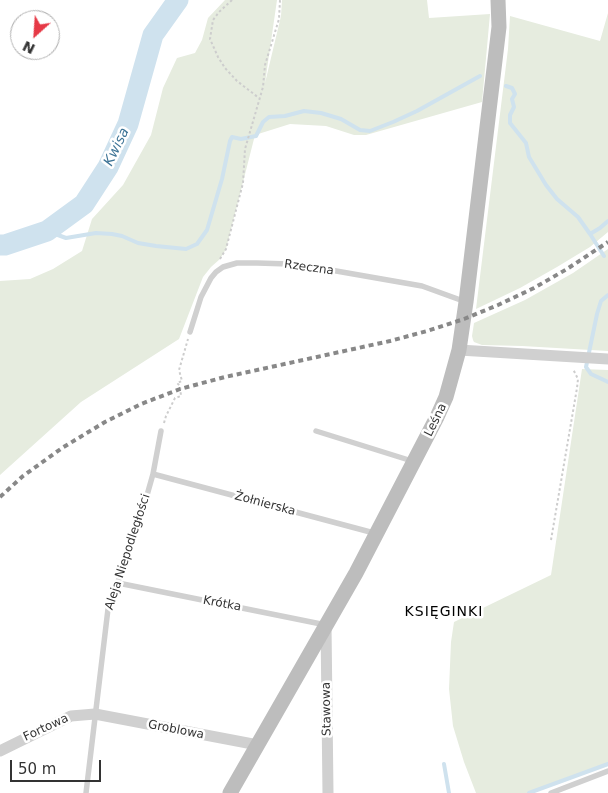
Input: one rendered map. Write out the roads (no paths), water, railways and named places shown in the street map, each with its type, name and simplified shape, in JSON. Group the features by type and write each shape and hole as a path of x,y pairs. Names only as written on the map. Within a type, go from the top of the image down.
{"main road":[{"name":"Leśna","path":"230,793 356,573 446,397 459,350 466,302 499,27 498,0"}],"street":[{"path":"459,350 608,358"},
{"name":"Stawowa","path":"326,625 328,793"},
{"name":"Groblowa","path":"95,714 258,745"},
{"name":"Fortowa","path":"0,751 70,716 95,714"}],"lane":[{"name":"Rzeczna","path":"190,332 204,290 211,278 219,270 232,264 246,262 289,264 422,286 466,302"},
{"name":"Aleja Niepodległości","path":"86,793 108,609 138,527 153,474 161,431"},
{"path":"316,432 414,462"},
{"name":"Żołnierska","path":"153,474 376,534"},
{"name":"Krótka","path":"118,583 326,625"},
{"path":"551,793 608,771"}],"waterway":[{"name":"Kwisa","path":"0,245 47,231 84,204 108,167 128,124 153,35 178,0"},
{"path":"47,231 66,238 96,233 112,234 138,243 186,249 197,244 207,230 232,137 241,139 256,136 263,122 269,117 285,116 304,111 321,113 341,119 360,130 370,131 417,111 480,76"},
{"path":"506,86 512,88 515,94 512,99 514,107 510,115 510,123 526,143 529,157 546,185 557,199 578,217 604,256"},
{"path":"590,234 608,221"},
{"path":"608,295 601,301 597,314 586,367 591,374 608,382"},
{"path":"444,764 449,793"},
{"path":"529,793 608,764"}],"railway":[{"path":"0,497 23,476 62,448 105,422 141,404 180,389 225,377 390,341 464,319 534,288 608,242"}],"district":[{"name":"KSIĘGINKI","path":"444,612"}]}
